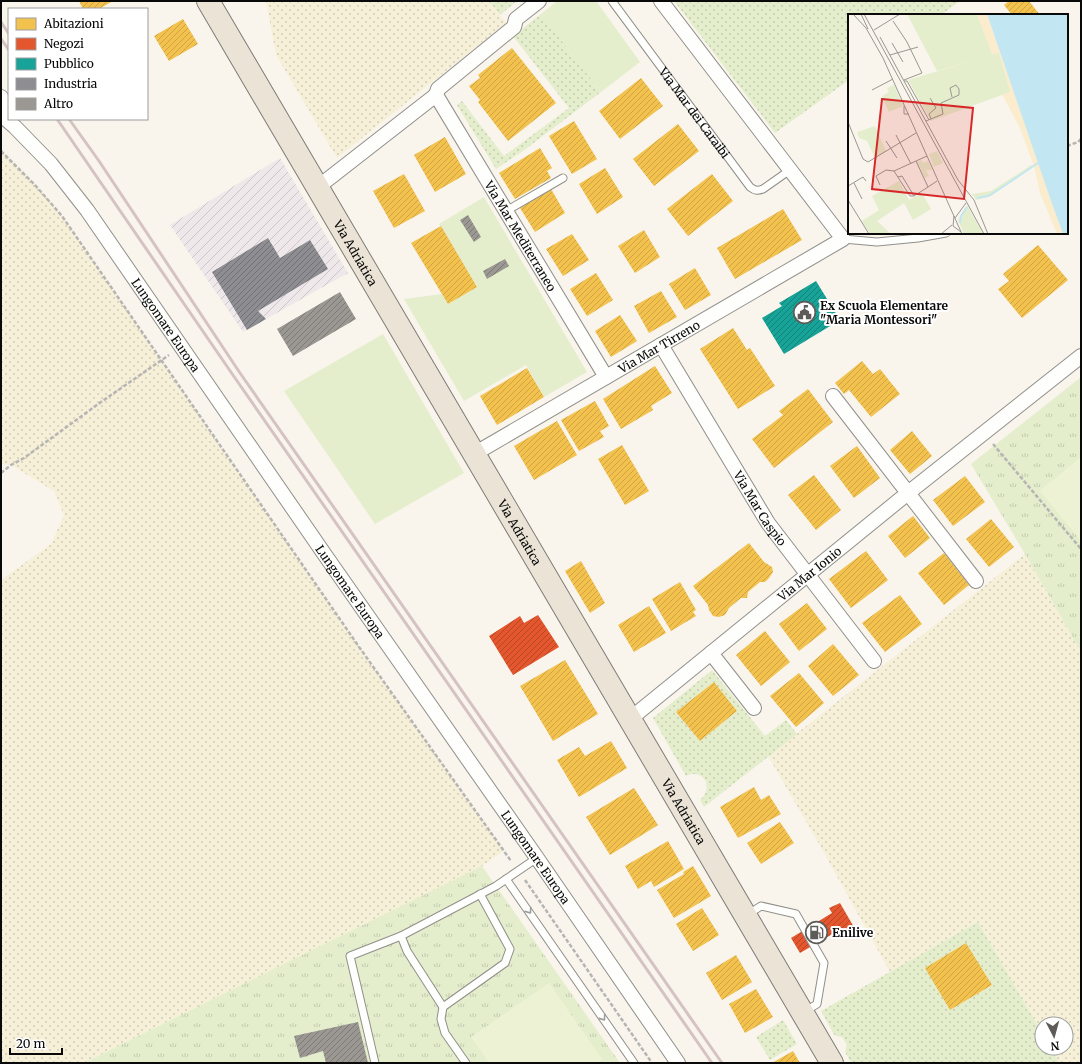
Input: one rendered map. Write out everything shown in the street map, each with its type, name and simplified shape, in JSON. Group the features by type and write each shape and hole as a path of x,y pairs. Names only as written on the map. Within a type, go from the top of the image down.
{"main road":[{"name":"Via Adriatica","path":"208,1 832,1063"}],"street":[{"path":"318,187 436,95 438,89 514,27 516,19 539,1"},
{"path":"661,1 843,239"},
{"name":"Via Mar Mediterraneo","path":"436,95 606,377"},
{"path":"1,97 8,111"},
{"name":"Lungomare Europa","path":"14,123 51,164 87,210 678,1063"},
{"name":"Via Mar Tirreno","path":"474,454 843,239"},
{"name":"Via Mar Caspio","path":"660,345 768,523 874,660"},
{"name":"Via Mar Ionio","path":"630,719 908,493 1081,356"},
{"path":"833,396 976,581"},
{"path":"711,653 754,708"}],"lane":[{"name":"Via Mar dei Caraibi","path":"612,1 750,187 754,190 763,189 790,170"},
{"path":"506,211 562,178"},
{"path":"843,239 877,242 940,234"},
{"path":"375,1063 350,956 400,936 496,886 537,858"},
{"path":"506,879 634,1063"},
{"path":"443,1007 505,963 510,949 480,894"},
{"path":"745,915 761,906 796,914 824,963 817,1004 802,1013"},
{"path":"400,936 407,951 443,1007 441,1019 445,1033 466,1063"}],"path":[{"path":"1068,146 1078,142 1081,139"},
{"path":"1,151 35,185 62,216 357,644 652,1063"},
{"path":"1,473 182,346"},
{"path":"984,433 1081,549"}],"shaded area":[{"path":"266,1 489,1 506,23 337,158 276,55"},
{"path":"1,151 35,185 62,216 357,644 504,851 482,866 84,1063 1,1063 1,580 51,544 64,515 54,491 11,465 1,464"},
{"path":"280,158 348,273 243,332 170,225"},
{"path":"1025,554 1081,652 1081,1063 1059,1063 1055,1056 1074,1056 1074,1016 1034,1016 1034,1019 978,922 890,972 818,842 768,756"}],"green space":[{"path":"489,1 517,1 500,15"},
{"path":"557,1 596,1 640,62 601,92 541,14"},
{"path":"674,1 960,1 942,14 848,14 848,81 775,133"},
{"path":"541,14 601,92 523,151 496,169 457,105 462,101 504,156 569,108 513,36"},
{"path":"484,197 587,372 544,397 526,365 464,401 404,299 442,294 448,304 477,287 439,224"},
{"path":"383,334 464,473 375,524 284,391"},
{"path":"1081,377 1081,652 971,464"},
{"path":"1081,457 1081,541 1040,491"},
{"path":"712,670 765,736 786,720 797,734 704,807 700,800 707,790 705,780 697,775 692,774 686,776 653,718","holes":["714,682 737,711 700,741 676,712"]},
{"path":"482,866 620,1063 84,1063"},
{"path":"978,922 1034,1019 1034,1056 1055,1056 1059,1063 851,1063 845,1052 847,1045 842,1037 835,1036 821,1011","holes":["966,944 992,985 950,1010 926,968"]},
{"path":"549,983 602,1059 597,1063 489,1063 471,1037"},
{"path":"783,1020 797,1044 770,1060 756,1037"}],"building: Abitazioni":[{"path":"79,1 113,1 101,8 82,8"},
{"path":"1009,1 1029,1 1039,14 1011,14 1004,5"},
{"path":"183,19 198,44 169,61 154,36"},
{"path":"512,48 556,103 508,141 478,102 480,100 469,86 480,78 478,75"},
{"path":"641,78 663,106 620,139 599,111"},
{"path":"574,121 597,159 572,174 549,136"},
{"path":"678,124 699,151 654,186 633,159"},
{"path":"445,137 466,174 435,192 414,155"},
{"path":"540,148 552,168 547,171 551,178 515,199 499,173"},
{"path":"605,168 623,197 597,214 579,184"},
{"path":"404,174 425,211 394,228 373,191"},
{"path":"712,174 733,201 688,236 667,209"},
{"path":"551,189 565,213 535,232 520,208"},
{"path":"783,209 802,240 735,279 717,248"},
{"path":"441,226 477,287 448,304 411,243"},
{"path":"644,230 660,257 635,273 618,246"},
{"path":"572,234 589,260 563,276 546,249"},
{"path":"1038,245 1068,280 1022,318 998,289 1009,281 1003,274"},
{"path":"695,268 711,295 685,310 669,284"},
{"path":"596,273 613,300 587,316 570,289"},
{"path":"661,291 677,317 649,333 634,306"},
{"path":"620,315 637,341 611,357 595,331"},
{"path":"733,328 747,350 750,348 775,386 738,409 700,349"},
{"path":"862,361 873,374 880,369 900,394 871,417 849,390 844,394 835,383"},
{"path":"655,366 672,393 651,406 653,410 621,429 603,399"},
{"path":"527,368 544,397 497,425 480,396"},
{"path":"808,389 833,422 774,468 752,439 783,415 779,411"},
{"path":"595,401 609,426 600,431 604,437 579,451 561,420"},
{"path":"557,421 577,455 534,480 514,446"},
{"path":"912,431 932,456 910,474 890,450"},
{"path":"622,445 649,491 625,505 598,459"},
{"path":"857,446 880,478 854,498 830,466"},
{"path":"814,475 841,510 816,530 788,495"},
{"path":"965,476 985,502 953,526 933,500"},
{"path":"913,516 930,538 905,558 888,536"},
{"path":"991,519 1014,547 989,567 966,539"},
{"path":"749,543 764,562 772,567 773,572 765,582 760,582 748,592 747,598 741,598 729,608 725,615 719,617 713,616 708,605 693,586"},
{"path":"866,551 888,580 851,608 829,579"},
{"path":"944,553 969,585 944,605 918,573"},
{"path":"581,561 605,603 590,613 565,571"},
{"path":"680,582 696,610 693,612 696,616 671,631 652,599"},
{"path":"900,595 922,624 885,652 862,623"},
{"path":"807,603 827,629 799,651 779,624"},
{"path":"649,606 666,633 634,652 618,625"},
{"path":"765,631 790,662 761,686 736,655"},
{"path":"833,644 859,675 833,696 808,666"},
{"path":"565,660 598,714 553,741 520,686"},
{"path":"799,673 824,703 796,727 770,696"},
{"path":"714,682 737,711 700,741 676,712"},
{"path":"611,741 627,768 579,797 557,760 579,747 585,756"},
{"path":"754,787 761,800 769,795 781,814 738,838 720,807"},
{"path":"634,788 658,825 610,855 586,817"},
{"path":"780,822 794,843 761,864 747,843"},
{"path":"668,841 684,869 654,887 651,881 638,889 625,866"},
{"path":"693,866 711,896 674,918 657,890 684,874 683,872"},
{"path":"702,908 719,935 693,951 676,924"},
{"path":"966,943 992,985 950,1010 925,968"},
{"path":"736,955 752,982 722,1000 706,973"},
{"path":"756,989 773,1017 745,1033 729,1004"},
{"path":"793,1051 800,1063 772,1063"}],"building: Negozi":[{"path":"538,615 559,647 513,675 489,636 520,616 524,623"},
{"path":"840,903 855,929 844,935 841,929 800,953 791,938 832,913 829,908"}],"building: Pubblico":[{"name":"Ex Scuola Elementare \"Maria Montessori\"","path":"816,281 840,320 784,354 762,318 782,306 779,303"}],"building: Industria":[{"path":"268,238 280,258 310,240 328,269 258,311 266,319 247,330 212,272"}],"building: Altro":[{"path":"468,215 481,237 474,242 460,220"},
{"path":"505,259 509,266 487,279 483,271"},
{"path":"340,292 356,319 293,356 277,329"},
{"path":"358,1022 368,1063 326,1063 323,1051 300,1058 294,1036"}],"railway":[{"path":"1,22 8,32"},
{"path":"1,39 8,49"},
{"path":"58,120 235,378 712,1063"},
{"path":"70,120 99,161 240,373 722,1063"}],"place":[{"name":"Ex Scuola Elementare \"Maria Montessori\"","path":"804,312"},
{"name":"Enilive","path":"817,932"}]}
